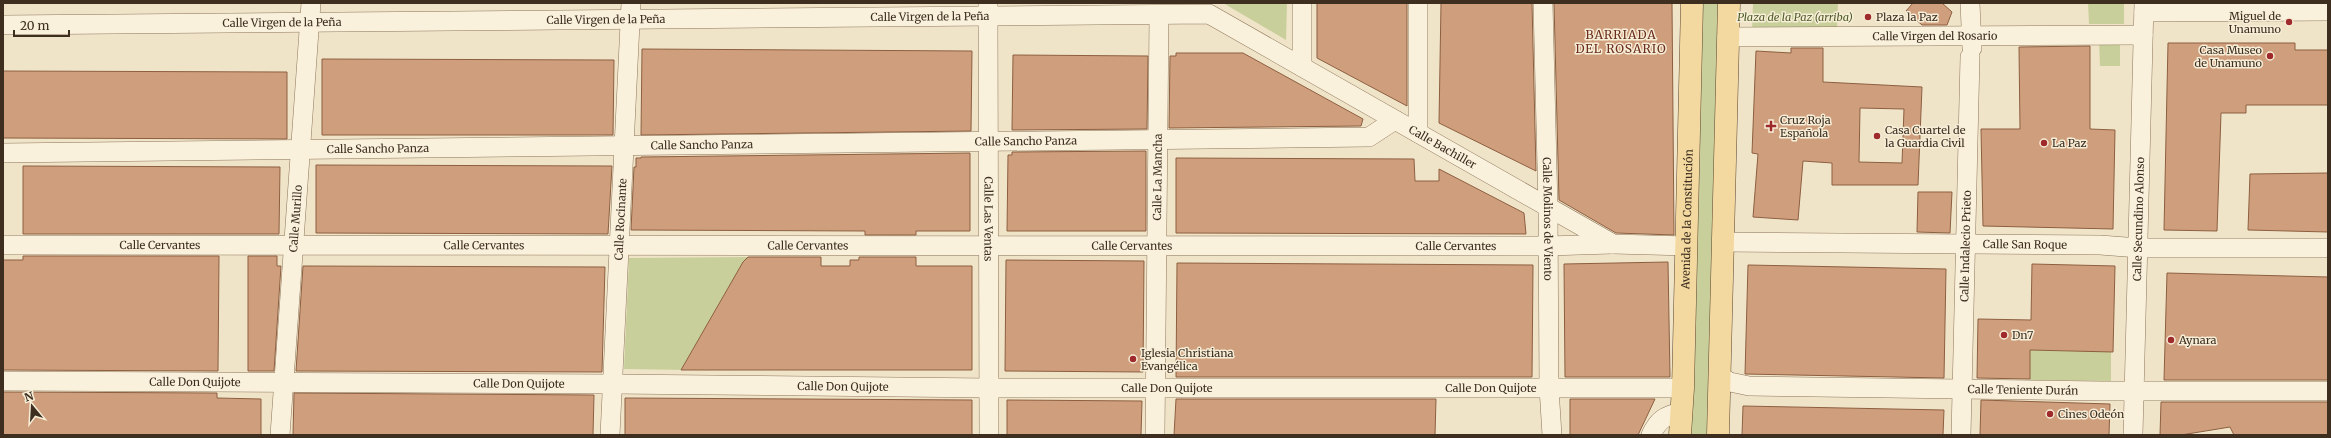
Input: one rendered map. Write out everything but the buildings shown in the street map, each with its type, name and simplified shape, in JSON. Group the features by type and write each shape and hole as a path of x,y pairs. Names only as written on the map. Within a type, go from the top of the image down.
{"main road":[{"name":"Avenida de la Constitución","path":"1680,435 1683,388 1687,246 1692,3"},
{"path":"1718,435 1729,3"}],"street":[{"name":"Calle Murillo","path":"280,435 311,3"},
{"path":"1302,3 1302,67"},
{"path":"1418,3 1418,133"},
{"name":"Calle Molinos de Viento","path":"1543,3 1548,208 1549,388 1552,435"},
{"name":"Calle Indalecio Prieto","path":"1962,435 1971,47 1970,3"},
{"path":"2144,8 2328,11"},
{"name":"Calle Secundino Alonso","path":"2133,435 2144,8"},
{"name":"Calle Virgen de la Peña","path":"3,25 310,22 630,11 988,10 1158,16 1209,14"},
{"name":"Calle Las Ventas","path":"988,10 989,435"},
{"name":"Calle Rocinante","path":"610,435 630,11"},
{"name":"Calle Bachiller","path":"1209,14 1613,244 1687,246"},
{"name":"Calle La Mancha","path":"1155,435 1158,16"},
{"name":"Calle Virgen del Rosario","path":"1727,36 1971,47 2143,34"},
{"name":"Calle Sancho Panza","path":"3,153 1369,137 1395,120"},
{"path":"1509,246 1530,233 1538,226 1548,208"},
{"name":"Calle San Roque","path":"1723,242 2100,245 2139,248 2328,248"},
{"name":"Calle Cervantes","path":"3,245 1548,246 1613,244"},
{"name":"Calle Teniente Durán","path":"1719,376 1730,382 1750,386 1963,390 2328,391"},
{"name":"Calle Don Quijote","path":"3,381 612,384 989,388 1683,388"},
{"path":"1651,435 1661,419 1670,414 1682,412"}],"green space":[{"path":"1223,3 1287,3 1286,40"},
{"path":"1702,3 1721,3 1707,435 1687,435"},
{"name":"Plaza de la Paz (arriba)","path":"1753,3 1838,3 1837,30 1752,31"},
{"path":"2088,3 2124,3 2124,24 2089,24"},
{"path":"2099,41 2120,41 2120,66 2100,66"},
{"path":"748,257 684,365 687,370 624,369 629,258"},
{"path":"2030,350 2111,351 2111,381 2030,380"}],"place":[{"name":"Plaza la Paz","path":"1868,17"},
{"name":"Miguel de Unamuno","path":"2289,22"},
{"name":"Casa Museo de Unamuno","path":"2270,56"},
{"name":"Cruz Roja Española","path":"1771,126"},
{"name":"Casa Cuartel de la Guardia Civil","path":"1877,136"},
{"name":"La Paz","path":"2044,143"},
{"name":"Dn7","path":"2004,335"},
{"name":"Aynara","path":"2171,340"},
{"name":"Iglesia Christiana Evangélica","path":"1133,359"},
{"name":"Cines Odeón","path":"2050,414"}],"district":[{"name":"BARRIADA DEL ROSARIO","path":"1621,41"}]}
